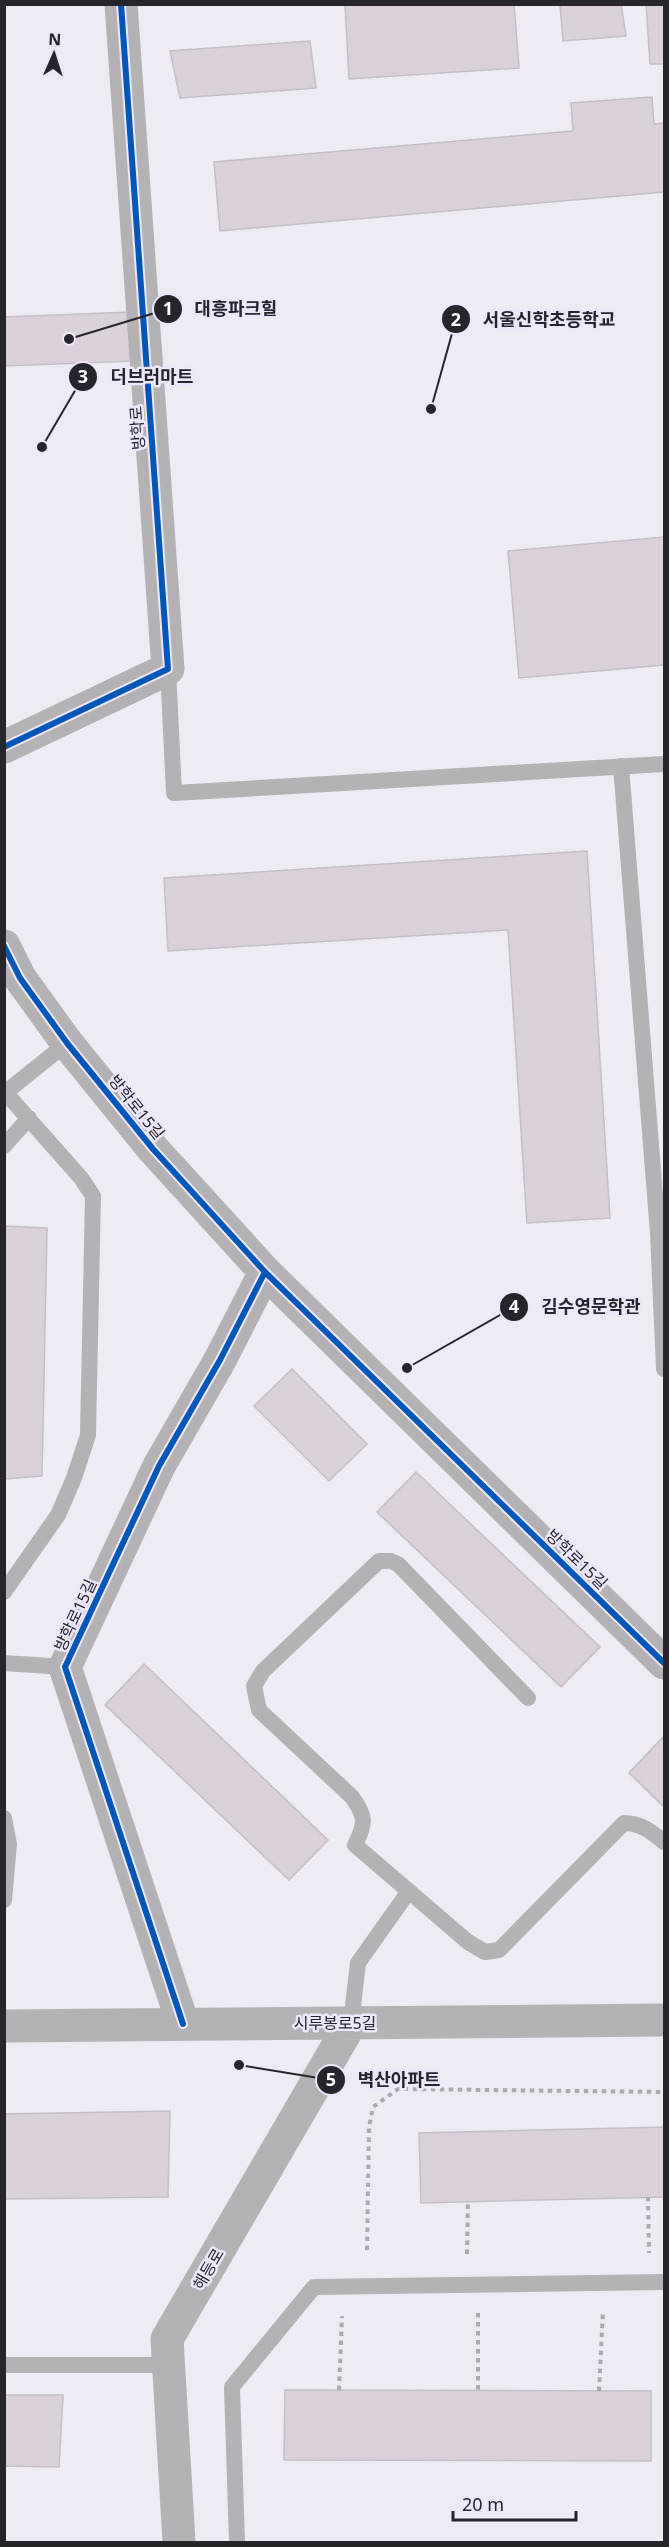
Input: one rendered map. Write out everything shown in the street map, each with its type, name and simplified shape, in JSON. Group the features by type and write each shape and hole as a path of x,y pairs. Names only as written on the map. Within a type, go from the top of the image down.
{"street":[{"name":"방학로","path":"121,4 168,669"},
{"path":"4,747 168,669"},
{"name":"방학로15길","path":"4,946 20,978 67,1043 153,1149 265,1272 664,1663"},
{"name":"방학로15길","path":"183,2024 66,1667 159,1466 220,1360 265,1272"},
{"name":"시루봉로5길","path":"4,2026 664,2020"},
{"name":"해등로","path":"179,2542 167,2339 351,2023"}],"lane":[{"path":"168,669 174,793 664,764"},
{"path":"621,766 658,1233 664,1369"},
{"path":"4,1592 58,1515 74,1478 88,1435 93,1196 81,1178 5,1092 67,1043"},
{"path":"4,1146 29,1118"},
{"path":"528,1698 398,1564 391,1561 380,1561 263,1671 254,1686 259,1710 352,1797 363,1812 363,1831 355,1845 468,1942 484,1952 499,1950 624,1823 635,1823 664,1842"},
{"path":"4,1663 66,1667"},
{"path":"4,1818 9,1844 4,1900"},
{"path":"351,2023 358,1963 409,1891"},
{"path":"237,2542 232,2387 314,2287 657,2282"},
{"path":"4,2365 169,2365"}],"path":[{"path":"367,2250 369,2127 372,2107 398,2089 664,2092"},
{"path":"648,2197 657,2282"},
{"path":"468,2201 478,2390"},
{"path":"599,2391 604,2283"},
{"path":"339,2390 343,2287"}],"building":[{"path":"345,4 514,4 519,68 349,79"},
{"path":"560,4 621,4 626,36 563,41"},
{"path":"646,4 664,4 664,64 650,64"},
{"path":"310,41 316,88 180,98 170,51"},
{"path":"652,97 654,124 664,123 664,192 220,231 214,162 573,131 571,103"},
{"path":"132,312 134,361 4,366 4,317"},
{"path":"664,537 664,665 519,678 508,551"},
{"path":"587,851 610,1218 527,1223 508,930 168,951 164,878"},
{"path":"4,1226 47,1228 42,1476 4,1479"},
{"path":"292,1369 367,1444 329,1481 254,1406"},
{"path":"416,1472 600,1647 561,1687 377,1512"},
{"path":"144,1664 328,1840 289,1880 105,1705"},
{"path":"664,1736 664,1807 629,1773"},
{"path":"170,2111 168,2197 4,2199 4,2114"},
{"path":"664,2127 664,2197 421,2203 419,2133"},
{"path":"285,2390 651,2391 651,2461 284,2460"},
{"path":"4,2395 63,2395 59,2467 4,2466"}],"cycle path":[{"path":"4,747 168,669 121,4"},
{"path":"4,946 20,978 67,1043 153,1149 265,1272 664,1663"},
{"path":"183,2024 65,1667 159,1466 220,1360 265,1272"}],"place":[{"name":"대흥파크힐","path":"69,339"},
{"name":"서울신학초등학교","path":"431,409"},
{"name":"더브러마트","path":"42,447"},
{"name":"김수영문학관","path":"407,1368"},
{"name":"벽산아파트","path":"239,2065"}]}
